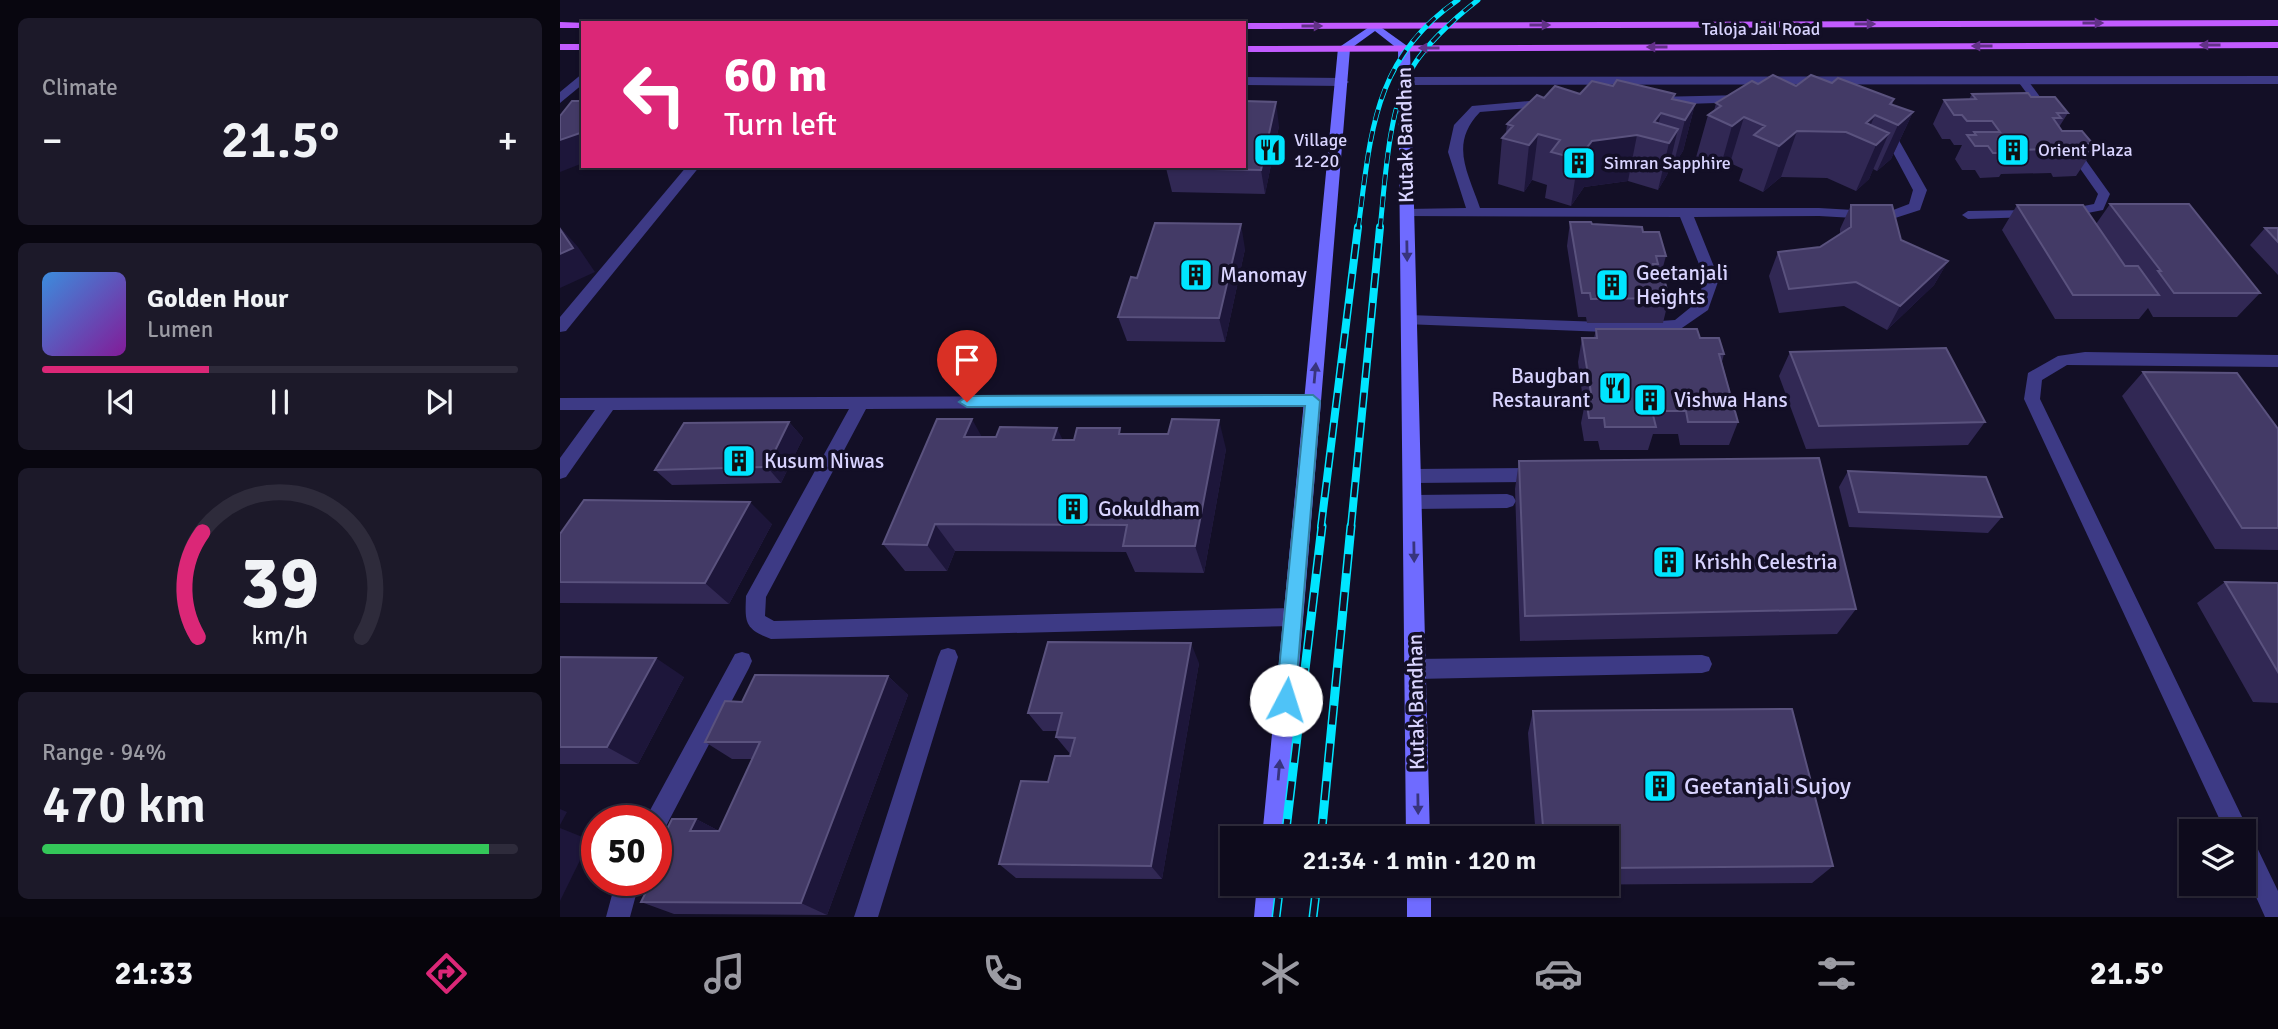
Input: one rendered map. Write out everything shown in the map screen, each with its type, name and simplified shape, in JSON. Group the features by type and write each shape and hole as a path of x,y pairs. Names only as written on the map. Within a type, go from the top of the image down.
{"main road":[{"name":"Taloja Jail Road","path":"1246,26 2278,23"},
{"path":"560,24 581,25"},
{"name":"Kutak Bandhan","path":"1375,26 1404,48 1418,826"},
{"path":"1274,826 1344,48 1375,26"},
{"name":"Taloja Jail Road","path":"1246,49 2278,45"},
{"path":"560,47 581,47"},
{"path":"1266,917 1268,896"},
{"path":"1419,896 1419,917"}],"street":[{"path":"1404,81 2278,80"},
{"path":"1246,81 1343,82"},
{"path":"560,99 581,82"},
{"path":"1638,101 1762,99"},
{"path":"1474,213 1455,152 1460,125 1476,109 1513,104 1569,103"},
{"path":"1406,213 1819,212 1889,216 1915,207 1920,190 1879,117"},
{"path":"560,327 692,168"},
{"path":"1409,320 1632,328 1679,325 1703,306 1712,279 1685,212"},
{"path":"2231,819 2032,399 2031,388 2034,377 2064,360 2278,361"},
{"path":"560,404 1313,401"},
{"path":"860,402 756,596 755,620 771,630 1293,617"},
{"path":"560,472 609,403"},
{"path":"1413,476 1555,475"},
{"path":"1413,502 1507,501"},
{"path":"866,917 948,657"},
{"path":"665,805 742,661"},
{"path":"1416,669 1702,664"},
{"path":"2256,870 2278,917"},
{"path":"618,917 624,896"}],"lane":[{"path":"2022,80 2057,128"},
{"path":"1968,215 2063,214 2099,207 2104,194 2066,139"}],"building":[{"path":"1773,75 1796,86 1811,75 1832,83 1838,78 1894,99 1890,104 1913,112 1898,125 1875,115 1866,123 1889,133 1876,145 1846,132 1797,131 1779,146 1754,135 1765,126 1744,117 1732,126 1708,115 1721,106 1716,103 1752,81 1758,84"},
{"path":"1617,80 1675,94 1672,99 1695,104 1685,120 1661,113 1654,122 1678,129 1669,143 1637,135 1592,141 1578,159 1551,152 1560,140 1538,134 1529,145 1502,138 1513,126 1507,124 1537,95 1544,98 1555,86 1580,94 1592,81 1613,86"},
{"path":"2028,93 2031,97 2055,97 2068,113 2057,113 2061,118 2053,118 2062,131 2082,131 2093,144 2085,144 2092,152 2068,152 2066,149 1993,153 1988,146 1975,146 1967,135 1976,135 1974,132 2000,132 1992,121 1967,121 1962,115 1954,115 1944,100 1976,99 1972,94"},
{"path":"572,101 581,101 581,133 560,140 560,116"},
{"path":"1246,101 1276,102 1261,170 1166,168 1246,168"},
{"path":"2110,204 2189,204 2260,293 2174,293 2158,271 2161,271"},
{"path":"1851,205 1892,205 1901,240 1948,261 1900,306 1856,282 1789,289 1778,252 1820,247 1851,227"},
{"path":"2017,205 2083,205 2125,266 2138,266 2159,295 2073,295"},
{"path":"1570,222 1642,227 1643,232 1659,232 1666,256 1656,256 1658,264 1653,264 1655,274 1663,274 1669,298 1591,299 1590,293 1582,293"},
{"name":"Manomay","path":"1155,223 1241,224 1219,318 1118,317 1131,277 1137,278"},
{"path":"2265,228 2278,228 2278,242"},
{"path":"560,229 573,248 560,254"},
{"name":"Vishwa Hans","path":"1596,329 1697,329 1700,338 1719,338 1724,354 1719,354 1738,422 1688,422 1686,411 1652,411 1656,427 1605,427 1604,418 1589,418 1586,399 1592,399 1582,338 1597,338"},
{"path":"1946,348 1985,422 1819,426 1790,352"},
{"path":"2143,372 2237,373 2278,429 2278,528 2242,528"},
{"name":"Gokuldham","path":"937,419 972,419 964,437 996,437 1000,427 1057,428 1053,440 1074,440 1077,428 1120,428 1119,434 1168,434 1172,419 1219,420 1195,546 1123,546 1127,525 935,524 927,545 883,544"},
{"path":"789,422 767,467 655,470 684,423"},
{"name":"Krishh Celestria","path":"1819,458 1856,609 1525,616 1519,461"},
{"path":"1848,471 1986,477 2002,517 1859,512"},
{"path":"584,500 750,502 705,583 560,582 560,534"},
{"path":"2225,582 2278,583 2278,672"},
{"path":"1048,642 1191,643 1151,866 999,864 1021,781 1048,782 1055,756 1070,756 1075,738 1056,737 1062,713 1028,713"},
{"path":"560,657 656,658 607,747 560,747"},
{"path":"755,675 888,676 801,903 641,902 644,896 672,896 672,819 696,819 690,831 719,831 760,742 705,742 725,701 742,702"},
{"name":"Geetanjali Sujoy","path":"1792,709 1833,866 1619,868 1619,826 1543,826 1533,711"}],"railway":[{"path":"1358,229 1373,131 1392,74 1408,47 1430,23 1458,0"},
{"path":"1380,229 1392,126 1403,86 1416,61 1432,42 1478,0"},
{"path":"1321,527 1358,227"},
{"path":"1351,527 1380,227"},
{"path":"1286,826 1322,526"},
{"path":"1322,826 1351,526"},
{"path":"1276,917 1279,896"},
{"path":"1313,917 1316,896"}],"place":[{"name":"Village 12-20","path":"1270,150"},
{"name":"Orient Plaza","path":"2013,150"},
{"name":"Simran Sapphire","path":"1579,163"},
{"name":"Manomay","path":"1196,275"},
{"name":"Geetanjali Heights","path":"1612,285"},
{"name":"Baugban Restaurant","path":"1615,388"},
{"name":"Vishwa Hans","path":"1650,400"},
{"name":"Kusum Niwas","path":"739,461"},
{"name":"Gokuldham","path":"1073,509"},
{"name":"Krishh Celestria","path":"1669,562"},
{"name":"Geetanjali Sujoy","path":"1660,786"}],"route":[{"path":"967,402 1313,401 1286,700"}]}
